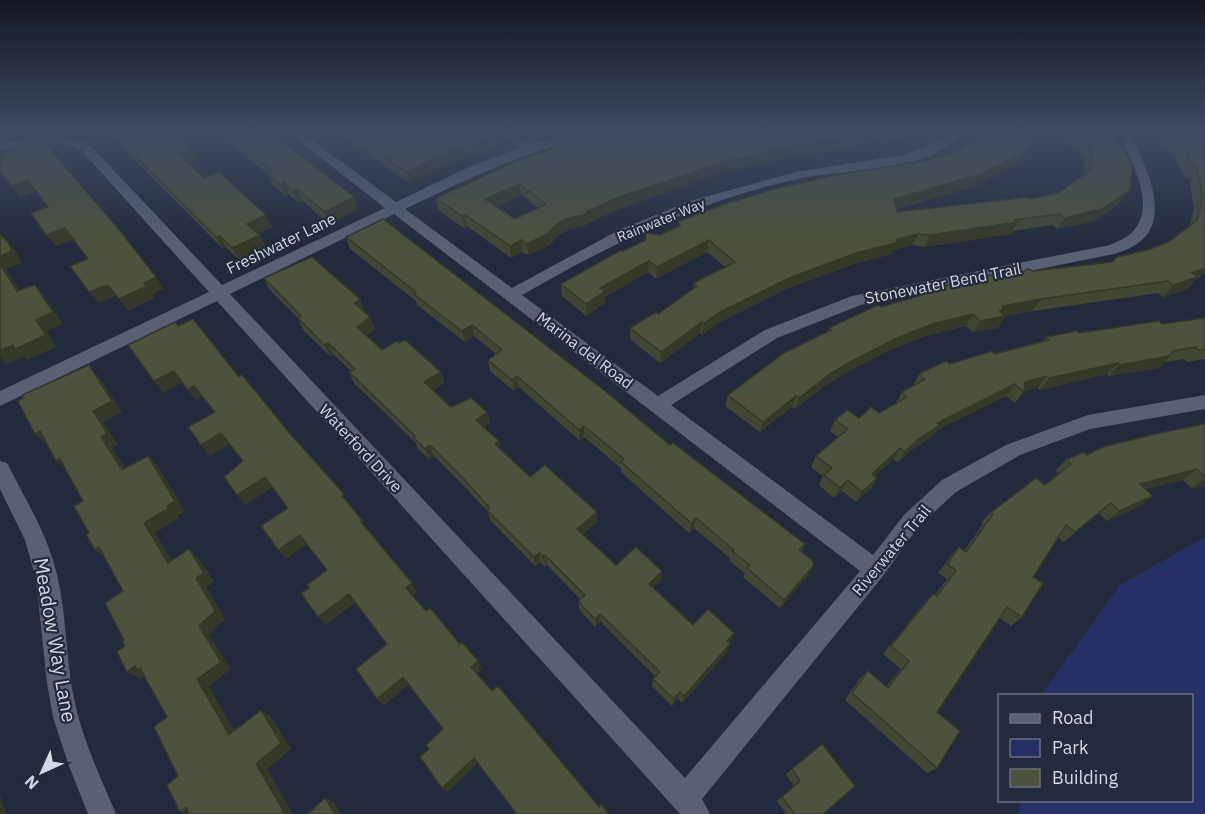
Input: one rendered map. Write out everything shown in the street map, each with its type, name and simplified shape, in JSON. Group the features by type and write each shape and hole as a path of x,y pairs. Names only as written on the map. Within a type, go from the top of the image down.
{"street":[{"name":"Waterford Drive","path":"106,170 691,806"},
{"name":"Marina del Road","path":"344,170 875,569"},
{"name":"Freshwater Lane","path":"0,399 475,170"},
{"name":"Rainwater Way","path":"511,295 624,232 694,205 808,173 830,170"},
{"name":"Stonewater Bend Trail","path":"657,405 732,356 771,334 858,300 1114,249 1137,236 1147,224 1149,202 1140,170"},
{"name":"Riverwater Trail","path":"691,806 911,521 949,486 970,472 1013,450 1088,422 1205,402"},
{"name":"Meadow Way Lane","path":"0,469 39,549 44,565 59,685 67,719 102,814"}],"green space":[{"path":"1205,537 1205,814 1017,814 1022,802 1193,802 1193,694 1042,694 1120,585"}],"building":[{"path":"0,170 68,170 156,277 144,283 147,286 119,299 108,285 89,292 70,266 88,259 65,228 46,235 31,213 48,207 28,180 11,186"},
{"path":"149,170 196,170 204,178 219,172 266,215 247,224 260,235 232,248 220,236 216,237"},
{"path":"319,170 354,197 325,212 297,189 293,191 284,183 281,185 267,173"},
{"path":"497,170 699,170 616,198 586,212 585,215 568,218 557,224 549,233 527,244 521,240 510,246 436,198","holes":["520,184 546,204 515,219 485,199"]},
{"path":"867,170 989,170 894,199 897,212 1028,197 1030,199 1058,193 1090,170 1132,170 1130,190 1102,209 1065,218 1060,214 897,239 896,243 856,253 789,278 702,322 661,352 630,328 656,312 658,314 697,286 694,283 735,262 709,240 657,267 649,261 600,288 605,291 586,304 561,284 621,250 646,240 645,233 660,235 680,226 679,221 728,203 775,189"},
{"path":"1198,170 1205,170 1205,268 1192,273 1198,277 1173,285 1168,281 1041,299 1002,306 1004,309 999,310 1005,316 980,321 973,314 932,324 895,339 831,373 799,398 796,396 763,422 728,395 784,353 831,330 829,328 878,305 881,307 920,296 917,293 989,275 1002,278 1019,276 1027,269 1034,271 1112,262 1117,257 1148,250 1170,241 1197,220 1203,197"},
{"path":"383,219 605,391 670,445 673,443 805,544 799,550 812,560 814,565 784,600 747,568 750,565 732,551 734,550 696,518 691,523 621,462 624,459 584,426 579,430 517,376 512,380 488,360 502,350 472,325 462,331 346,237"},
{"path":"0,235 7,241 12,251 0,256"},
{"path":"312,257 360,299 354,303 370,317 357,327 382,350 397,341 399,343 405,340 441,372 424,382 451,407 471,398 487,412 476,420 499,441 495,444 530,477 545,465 597,512 577,529 616,565 636,547 662,571 649,584 693,625 708,609 734,633 727,641 730,644 684,696 680,692 674,699 653,679 659,672 654,666 600,614 595,619 579,600 585,595 545,555 543,557 539,553 534,557 487,510 490,508 430,445 425,449 413,437 415,436 349,372 355,369 328,343 324,345 298,318 301,316 264,278"},
{"path":"0,264 17,291 35,285 53,312 36,320 46,335 15,349 13,345 0,350"},
{"path":"1205,318 1205,349 1199,350 1196,347 1173,351 1170,356 1119,365 1118,363 1049,378 1046,376 1025,382 1024,392 1015,384 937,423 940,425 917,440 905,452 900,448 872,474 877,478 862,492 848,480 840,488 824,475 832,468 816,456 848,429 835,420 847,410 859,418 871,407 879,413 907,397 902,392 925,379 919,374 946,361 950,364 992,351 995,354 1049,340 1046,337 1077,331 1079,333 1159,321 1162,324"},
{"path":"193,319 239,377 242,375 344,494 342,496 363,521 361,522 412,583 406,588 426,611 430,608 460,644 462,642 478,661 471,667 492,691 498,686 599,807 601,804 609,814 515,814 474,758 442,788 420,757 429,749 426,745 443,729 403,677 377,699 356,669 387,644 349,594 318,617 301,593 309,588 307,585 327,570 300,535 278,550 261,526 288,508 265,477 237,495 224,477 243,461 221,433 201,445 188,427 215,412 194,386 187,389 174,371 154,381 128,345 175,322 178,326"},
{"path":"89,365 112,401 93,411 107,433 101,437 122,470 148,456 175,501 167,506 169,508 144,523 168,563 189,549 204,573 196,578 215,611 199,626 221,662 197,679 229,735 261,710 281,743 256,764 285,814 189,814 186,807 180,812 167,785 178,776 154,727 167,717 140,668 137,670 135,666 127,672 117,652 125,646 122,641 124,640 105,603 123,591 99,547 95,550 86,534 89,533 74,506 83,501 60,459 56,461 40,431 35,434 18,401 24,398 22,395"},
{"path":"1205,424 1205,478 1197,469 1140,484 1153,496 1119,511 1111,503 1075,532 1066,525 1033,577 1043,583 1022,617 1007,607 937,712 960,731 937,768 852,693 868,671 888,688 909,661 891,646 933,594 937,596 956,570 947,564 959,547 966,552 993,514 990,513 1036,478 1045,485 1071,464 1066,460 1084,452 1087,455 1103,447"},
{"path":"822,744 855,786 823,814 795,814 782,797 800,781 792,769"},
{"path":"325,798 335,814 308,814"}]}
